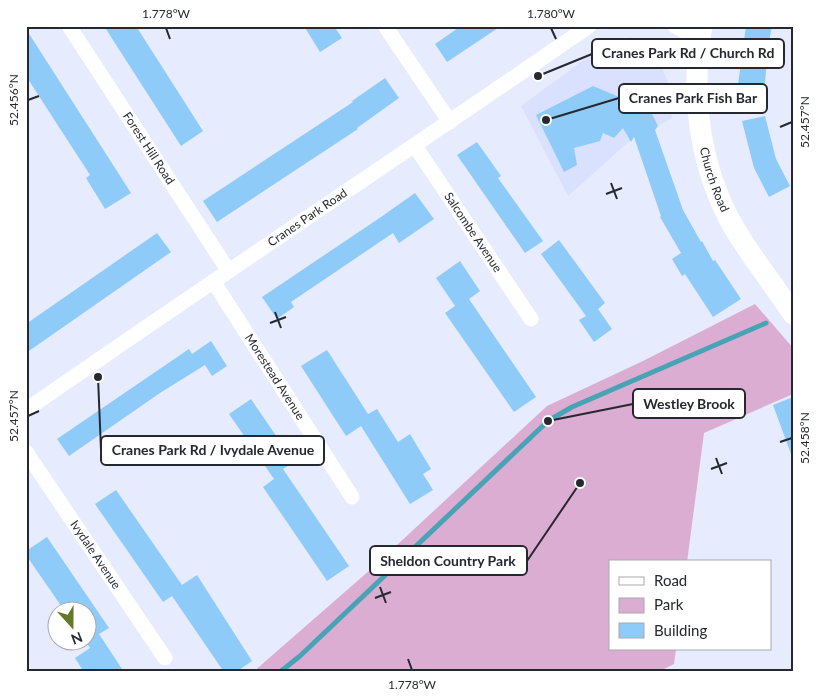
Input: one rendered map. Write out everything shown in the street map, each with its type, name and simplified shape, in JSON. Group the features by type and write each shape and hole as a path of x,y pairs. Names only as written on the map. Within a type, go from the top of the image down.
{"street":[{"name":"Forest Hill Road","path":"69,26 228,270"},
{"path":"385,26 450,122"},
{"name":"Cranes Park Road","path":"26,410 213,280 415,146 589,26"},
{"path":"675,26 701,32"},
{"name":"Church Road","path":"701,32 697,69 698,108 706,163 716,193 740,238 788,306"},
{"name":"Salcombe Avenue","path":"415,146 531,319"},
{"name":"Morestead Avenue","path":"213,280 352,497"},
{"name":"Ivydale Avenue","path":"26,452 164,658"}],"shaded area":[{"path":"631,37 653,45 669,85 672,118 658,126 655,130 634,137 568,196 521,106 604,45"}],"green space":[{"path":"755,304 793,348 793,394 704,433 687,560 609,560 609,650 676,650 674,664 658,672 253,672 370,570 547,406 643,361"}],"building":[{"path":"104,26 136,26 203,131 181,146"},
{"path":"304,26 334,26 342,38 320,52"},
{"path":"461,26 501,26 447,62 435,44"},
{"path":"746,26 772,26 765,62 767,62 763,102 736,99"},
{"path":"26,29 131,193 105,209 86,178 90,175 26,76"},
{"path":"385,78 399,98 358,129 217,222 203,201 353,102"},
{"path":"593,86 650,110 658,126 655,130 683,210 713,261 715,260 741,299 713,317 685,274 682,276 672,259 681,253 660,217 634,137 631,142 623,128 614,138 603,133 600,141 574,148 577,165 564,172 536,115"},
{"path":"765,116 776,159 790,186 769,197 754,168 742,121"},
{"path":"477,142 501,176 498,178 543,241 525,253 457,155"},
{"path":"415,193 434,219 399,243 393,233 291,302 294,307 277,319 262,297"},
{"path":"157,233 171,252 26,353 26,324"},
{"path":"559,240 605,303 598,309 612,329 594,342 579,320 586,316 541,254"},
{"path":"460,261 480,291 469,299 536,397 514,412 445,313 455,306 436,278"},
{"path":"211,341 227,366 212,376 205,365 160,393 69,456 57,439 189,349 192,354"},
{"path":"327,350 368,414 377,409 398,442 410,434 431,469 423,474 433,490 410,504 361,426 346,436 301,366"},
{"path":"793,397 793,453 791,454 773,405"},
{"path":"251,399 294,462 283,469 349,566 327,581 263,487 274,479 229,414"},
{"path":"116,490 182,585 197,575 252,661 236,672 224,672 172,596 163,602 95,504"},
{"path":"47,537 90,600 57,600 26,555 26,551"},
{"path":"98,612 109,628 99,634 124,672 84,672 75,658 87,650 98,650"}],"waterway":[{"path":"280,672 300,656 548,421 572,407 766,323"}],"place":[{"name":"Cranes Park Rd / Church Rd","path":"538,76"},
{"name":"Cranes Park Fish Bar","path":"546,120"},
{"name":"Cranes Park Rd / Ivydale Avenue","path":"98,377"},
{"name":"Westley Brook","path":"548,421"},
{"name":"Sheldon Country Park","path":"580,483"}]}
